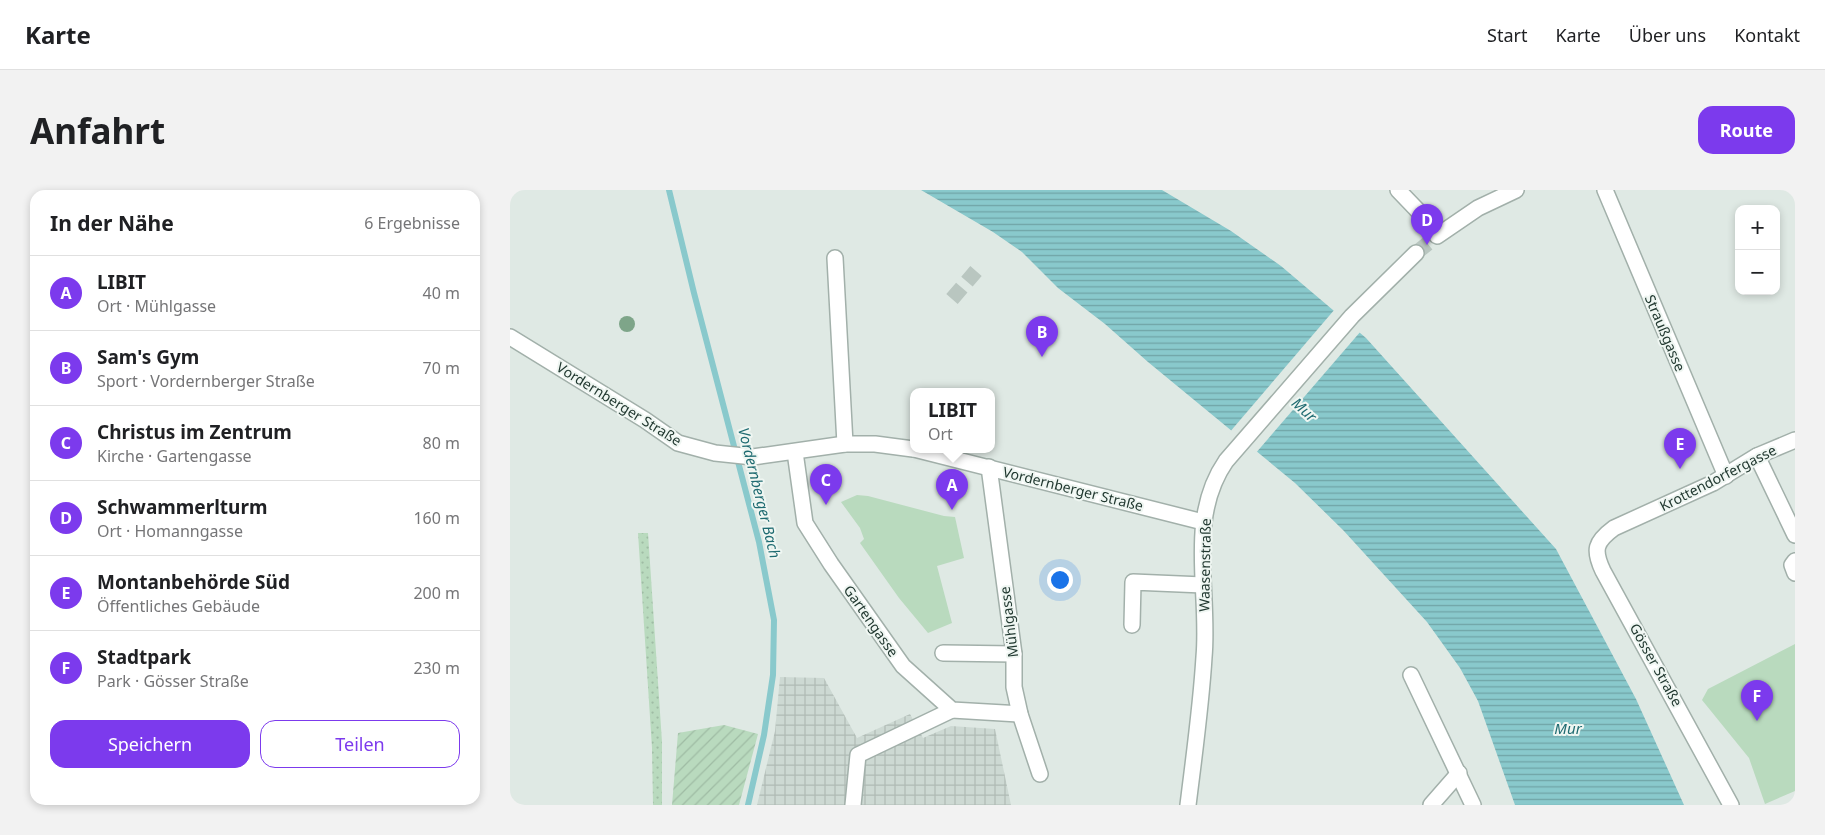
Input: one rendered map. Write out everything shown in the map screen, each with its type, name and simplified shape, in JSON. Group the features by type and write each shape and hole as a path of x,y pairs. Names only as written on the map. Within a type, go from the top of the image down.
{"street":[{"path":"1398,190 1422,214"},
{"path":"1437,236 1478,208 1516,190"},
{"name":"Straußgasse","path":"1605,190 1726,476"},
{"name":"Waasenstraße","path":"1188,805 1205,655 1203,522 1216,477 1226,461 1352,316 1416,254"},
{"path":"835,258 844,444"},
{"name":"Vordernberger Straße","path":"510,337 645,420 678,443 715,453 754,457 844,444 875,444 910,449"},
{"name":"Krottendorfergasse","path":"1614,528 1726,476 1757,456 1795,440"},
{"name":"Gartengasse","path":"795,452 805,523 830,564 903,666 952,710"},
{"name":"Vordernberger Straße","path":"948,453 989,467 1203,522"},
{"path":"1757,456 1795,535"},
{"name":"Mühlgasse","path":"989,467 1014,654 1014,687 1020,714 1040,774"},
{"name":"Gösser Straße","path":"1614,528 1602,536 1597,546 1598,559 1731,805"},
{"path":"1795,560 1792,568 1795,573"},
{"path":"1132,626 1133,582 1203,586"},
{"path":"943,653 1014,654"},
{"path":"1411,675 1473,805"},
{"path":"853,805 858,755 952,710 1020,714"},
{"path":"1431,805 1459,773"}],"shaded area":[{"path":"780,677 824,678 857,738 910,714 923,738 951,726 995,729 1011,805 757,805 775,731"}],"green space":[{"path":"857,495 955,517 964,558 937,566 952,623 928,633 899,598 860,543 864,539 860,528 841,502"},
{"path":"638,533 648,533 662,742 662,805 653,805 652,748"},
{"path":"1795,644 1795,791 1765,804 1749,758 1702,700 1708,689"},
{"path":"724,725 758,734 739,805 672,805 678,733"}],"water":[{"name":"Mur","path":"921,190 1162,190 1231,231 1281,266 1366,338 1556,549 1636,699 1684,805 1515,805 1478,701 1460,668 1427,622 1343,530 1295,483 1148,362 1105,324 1058,288 1022,252 993,232"}],"pier":[{"path":"1335,309 1361,331 1255,454 1229,433"}],"waterway":[{"name":"Vordernberger Bach","path":"669,190 759,542 774,620 773,675 764,735 748,805"}],"tunnel":[{"path":"1416,253 1437,236"},
{"path":"952,299 976,271"}],"place":[{"name":"Schwammerlturm","path":"1427,245"},
{"name":"Sam's Gym","path":"1042,357"},
{"name":"Montanbehörde Süd","path":"1680,469"},
{"name":"Christus im Zentrum","path":"826,505"},
{"name":"LIBIT","path":"952,510"},
{"name":"Stadtpark","path":"1757,721"}]}
